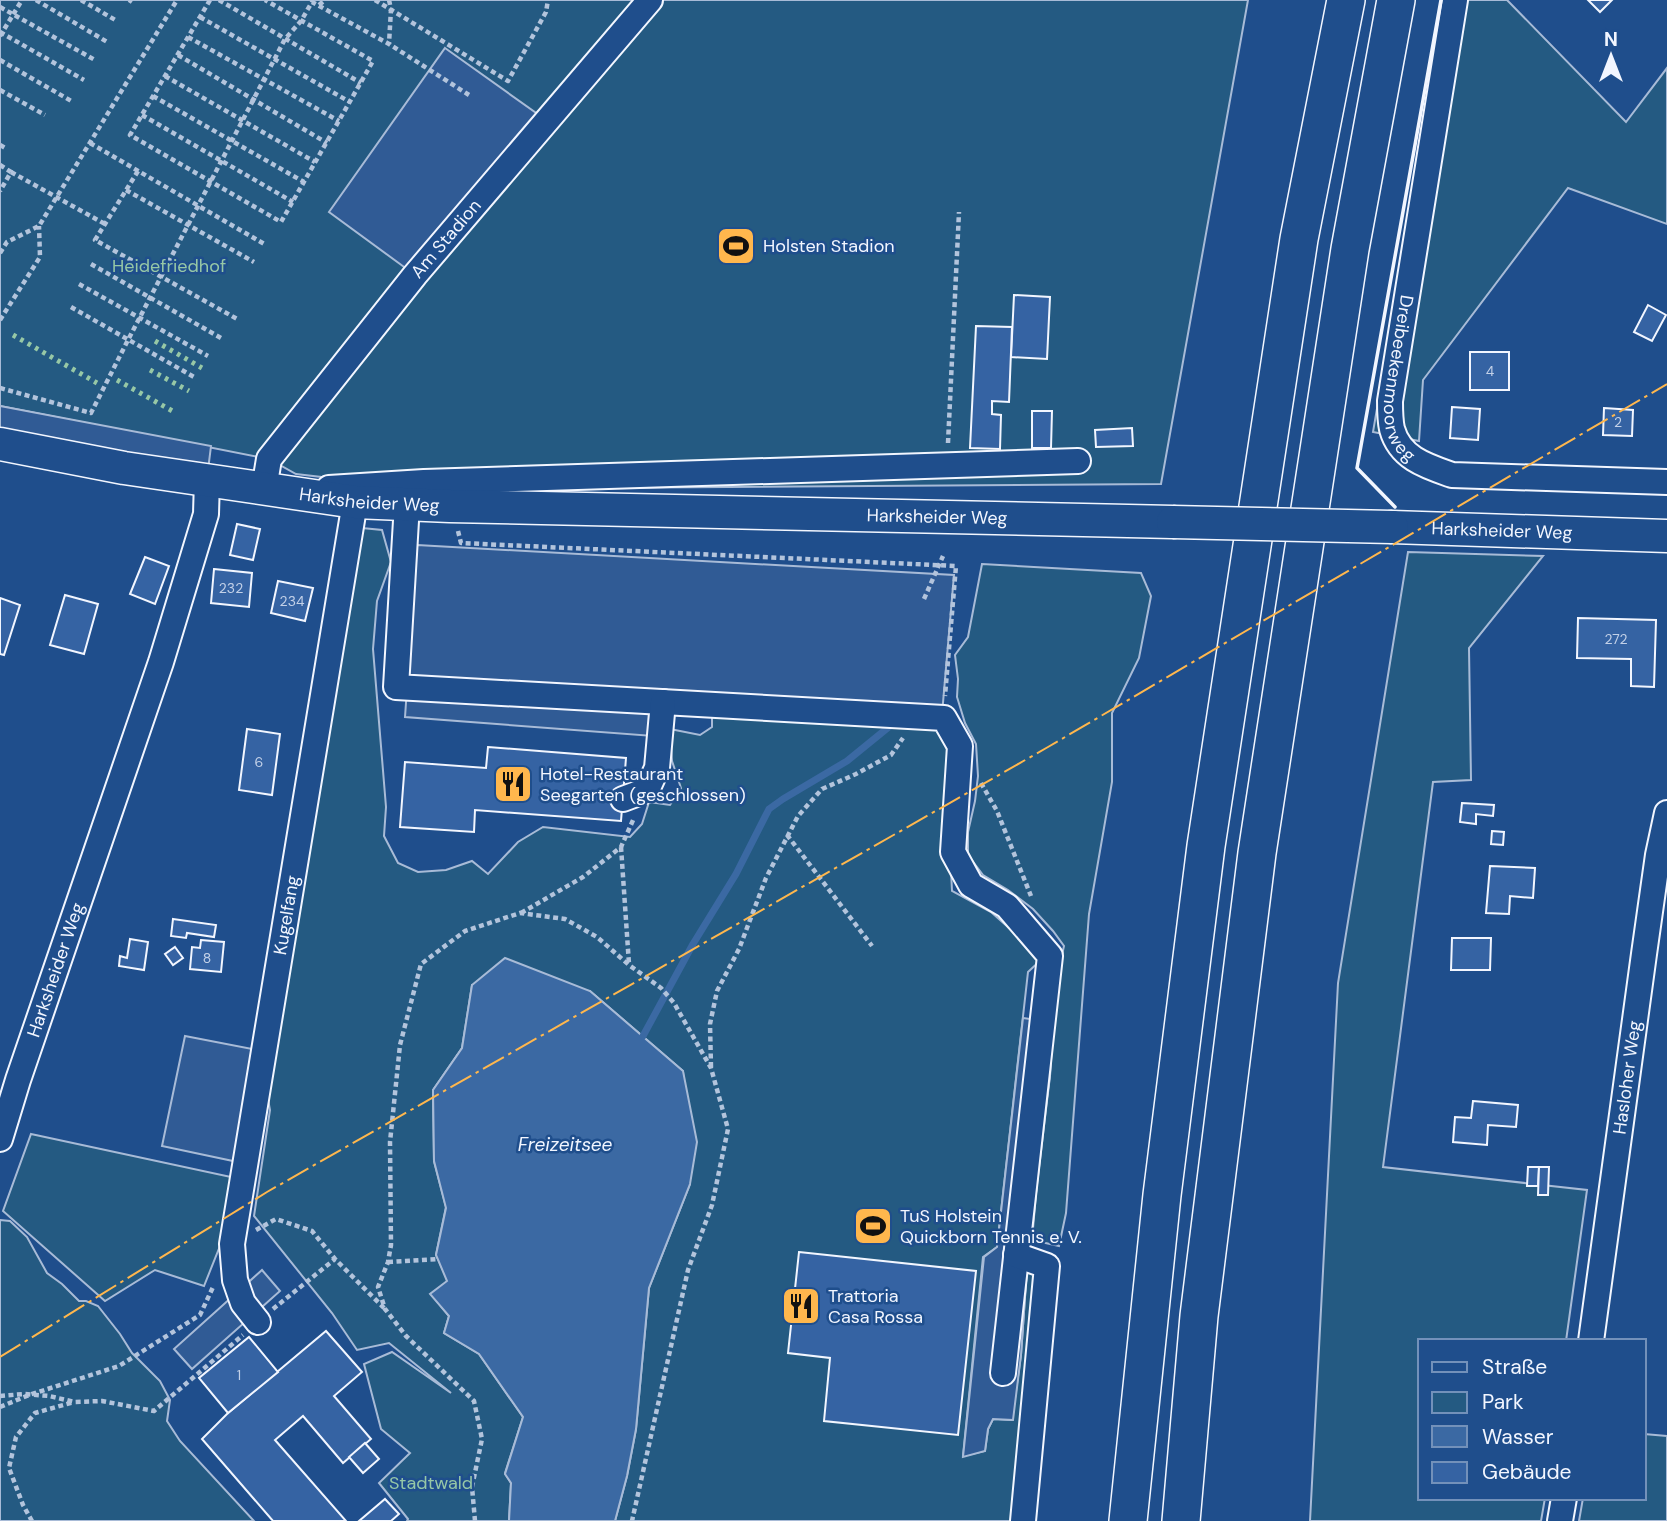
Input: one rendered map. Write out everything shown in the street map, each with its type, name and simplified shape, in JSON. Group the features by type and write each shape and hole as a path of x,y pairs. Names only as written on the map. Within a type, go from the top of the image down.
{"highway":[{"path":"1128,1521 1162,1195 1206,846 1299,239 1346,0"},
{"path":"1181,1521 1199,1316 1257,853 1350,249 1396,0"}],"main road":[{"name":"Harksheider Weg","path":"0,444 124,468 355,502 1667,536"}],"street":[{"name":"Am Stadion","path":"271,490 269,459 415,275 650,0"},
{"name":"Dreibeekenmoorweg","path":"1455,0 1390,401 1392,429 1402,450 1424,465 1452,475 1667,482"},
{"path":"271,490 424,482 1078,461"},
{"name":"Harksheider Weg","path":"0,1139 161,662 206,514 207,481"},
{"name":"Kugelfang","path":"252,1328 235,1280 232,1244 355,502"},
{"path":"407,504 396,687 931,717 960,746 953,852 971,885 1007,906 1050,956 1003,1373"},
{"path":"623,799 647,790 657,768 663,702"},
{"name":"Hasloher Weg","path":"1591,1339 1625,1086 1663,856 1667,813"},
{"path":"1016,1255 1047,1266 1023,1521"},
{"path":"1560,1521 1564,1500"}],"path":[{"path":"22,0 1,34 84,80"},
{"path":"36,0 109,43"},
{"path":"81,0 117,22"},
{"path":"0,253 7,242 39,226 177,0"},
{"path":"211,0 130,135 281,222 373,61 265,0"},
{"path":"219,0 361,83"},
{"path":"319,5 325,0"},
{"path":"376,0 508,81 546,12 548,0"},
{"path":"389,0 389,44"},
{"path":"0,388 92,414 139,318 285,39 301,21 310,1 389,44 469,95"},
{"path":"0,6 95,60"},
{"path":"200,17 350,102"},
{"path":"188,37 339,121"},
{"path":"178,55 327,143"},
{"path":"0,60 73,102"},
{"path":"165,76 316,162"},
{"path":"0,90 45,115"},
{"path":"153,96 304,182"},
{"path":"142,115 293,202"},
{"path":"90,143 266,244"},
{"path":"0,145 7,149"},
{"path":"0,165 105,224"},
{"path":"138,171 95,240 239,320"},
{"path":"0,191 2,183 11,172"},
{"path":"126,190 254,262"},
{"path":"947,465 959,212"},
{"path":"0,320 40,257 39,226"},
{"path":"92,264 221,338"},
{"path":"79,284 208,356"},
{"path":"71,307 194,377"},
{"path":"450,506 461,543 956,566 931,717 891,755 822,789 798,816 766,878 739,949 717,991 710,1024 711,1068"},
{"path":"924,599 943,556"},
{"path":"960,746 997,811 1043,929 1041,945"},
{"path":"385,1309 378,1287 391,1245 390,1142 400,1045 421,964 465,931 520,913 583,877 621,847 647,790"},
{"path":"787,835 872,946"},
{"path":"621,847 629,965"},
{"path":"520,913 565,919 597,937 661,988 674,1003 711,1068 728,1129 712,1205 688,1270 632,1521"},
{"path":"293,1292 335,1259 385,1309 406,1336 474,1401 482,1439 472,1487 475,1521"},
{"path":"387,1262 438,1259"},
{"path":"32,1521 9,1468 16,1437 35,1413 75,1402 102,1401 154,1411 252,1328"},
{"path":"0,1406 118,1366"},
{"path":"0,1396 49,1396 75,1402"}],"green space":[{"name":"Heidefriedhof","path":"0,0 1248,0 1161,484 425,489 296,474 269,459 0,406"},
{"path":"1447,0 1507,0 1626,122 1667,68 1667,224 1568,188 1423,380 1419,441 1373,432"},
{"name":"Stadtwald","path":"362,528 382,530 391,562 377,601 373,649 386,807 384,836 398,863 418,872 446,870 472,861 488,874 518,842 543,827 630,837 642,824 649,802 670,805 681,788 672,761 670,729 700,735 712,727 712,716 877,723 964,732 949,828 952,891 991,912 1043,958 1028,972 997,1247 983,1257 963,1456 985,1451 988,1429 993,1419 1012,1420 1021,1355 1027,1268 1040,1275 1015,1521 615,1521 636,1429 649,1288 690,1184 683,1071 590,991 472,985 462,1048 433,1090 434,1161 446,1207 436,1255 448,1281 431,1294 449,1316 444,1333 479,1354 523,1417 505,1473 511,1483 509,1521 407,1521 379,1483 410,1453 381,1429 364,1364 392,1352 451,1393 389,1343 357,1350 332,1313 254,1216 270,1110 263,1073"},
{"path":"1408,552 1543,556 1469,648 1471,780 1433,782 1383,1167 1587,1190 1566,1339 1418,1339 1418,1500 1545,1500 1541,1521 1310,1521 1338,983"},
{"path":"982,564 1141,573 1151,596 1139,658 1112,713 1112,782 1089,914 1066,1213 1059,1246 1032,1240 1050,1076 1056,982 1064,946 1033,909 983,875 968,855 968,832 978,776 976,744 965,723 957,697 955,655 968,637"},
{"path":"31,1134 231,1177 220,1246 204,1286 155,1270 105,1301 3,1211"},
{"path":"0,1220 10,1221 27,1237 47,1273 79,1301 98,1306 132,1353 160,1381 170,1400 167,1421 180,1441 254,1521 0,1521"},
{"path":"1646,1434 1667,1436 1667,1521 1579,1521 1583,1500 1646,1500"}],"shaded area":[{"path":"445,48 546,120 415,275 329,212"},
{"path":"0,406 211,446 207,478 0,444"},
{"path":"417,545 954,575 941,726 655,714 653,736 405,717"},
{"path":"1023,1018 1052,1022 1050,1076 1027,1268 1013,1420 993,1419 988,1429 985,1451 963,1457 984,1257 997,1247"},
{"path":"185,1036 257,1050 233,1161 162,1146"},
{"path":"262,1270 280,1291 192,1369 174,1349"}],"water":[{"name":"Freizeitsee","path":"505,958 590,991 683,1071 697,1142 690,1184 649,1288 636,1429 615,1521 509,1521 511,1483 505,1474 523,1417 479,1354 444,1333 449,1316 430,1294 447,1281 436,1255 446,1208 434,1161 433,1090 462,1048 472,985"}],"building":[{"path":"1588,0 1612,0 1600,12"},
{"path":"1014,295 1050,297 1047,359 1011,357"},
{"path":"1648,305 1666,315 1652,341 1634,332"},
{"path":"976,326 1012,327 1009,402 992,401 992,414 1001,415 1000,449 970,448"},
{"path":"1470,352 1509,352 1509,390 1470,390"},
{"path":"1452,407 1480,409 1478,440 1450,438"},
{"path":"1604,408 1633,410 1632,436 1603,435"},
{"path":"1032,411 1052,411 1051,448 1032,448"},
{"path":"1132,428 1133,446 1096,447 1095,430"},
{"path":"237,524 260,529 253,560 230,555"},
{"path":"145,557 169,566 155,604 130,594"},
{"path":"214,569 252,573 249,607 211,603"},
{"path":"278,581 313,588 305,621 271,613"},
{"path":"65,595 98,604 84,654 50,645"},
{"path":"0,598 20,605 4,655 0,654"},
{"path":"1578,618 1656,620 1654,687 1631,686 1631,659 1577,658"},
{"path":"247,729 280,734 272,795 239,790"},
{"name":"Hotel-Restaurant Seegarten (geschlossen)","path":"488,747 626,758 621,821 475,810 474,832 400,827 405,762 486,768"},
{"path":"1462,803 1494,805 1493,816 1476,814 1476,824 1460,822"},
{"path":"1492,831 1504,832 1503,845 1491,844"},
{"path":"1490,866 1535,868 1533,898 1510,896 1509,914 1486,913"},
{"path":"173,919 216,925 214,937 187,933 186,938 171,936"},
{"path":"1452,938 1491,938 1490,970 1451,970"},
{"path":"130,939 148,942 144,970 119,966 120,956 127,958"},
{"path":"201,940 224,942 221,972 190,969 192,947 200,948"},
{"path":"175,947 183,958 173,965 165,954"},
{"path":"1473,1101 1518,1105 1516,1127 1488,1125 1487,1145 1453,1142 1455,1117 1471,1118"},
{"path":"1528,1167 1539,1167 1538,1186 1527,1186"},
{"path":"1539,1167 1549,1167 1548,1195 1538,1195"},
{"path":"799,1252 976,1271 958,1435 824,1421 830,1358 788,1353"},
{"path":"326,1331 362,1372 334,1396 371,1439 343,1463 303,1416 275,1440 346,1521 273,1521 202,1439 228,1413"},
{"path":"249,1337 278,1372 228,1413 199,1378"},
{"path":"365,1443 379,1459 363,1473 349,1457"},
{"path":"385,1499 399,1514 391,1521 359,1521"}],"waterway":[{"path":"643,1036 693,944 736,874 769,809 847,761 890,726"}],"hedge":[{"path":"13,335 97,383"},
{"path":"155,341 202,368"},
{"path":"150,370 189,391"},
{"path":"117,380 176,413"}],"wall":[{"path":"1395,507 1357,468 1441,0"}],"power":[{"path":"0,1357 267,1192 1048,747 1667,384"}],"place":[{"name":"Holsten Stadion","path":"736,246"},
{"name":"Hotel-Restaurant Seegarten (geschlossen)","path":"513,784"},
{"name":"TuS Holstein Quickborn Tennis e. V.","path":"873,1226"},
{"name":"Trattoria Casa Rossa","path":"801,1306"}]}
